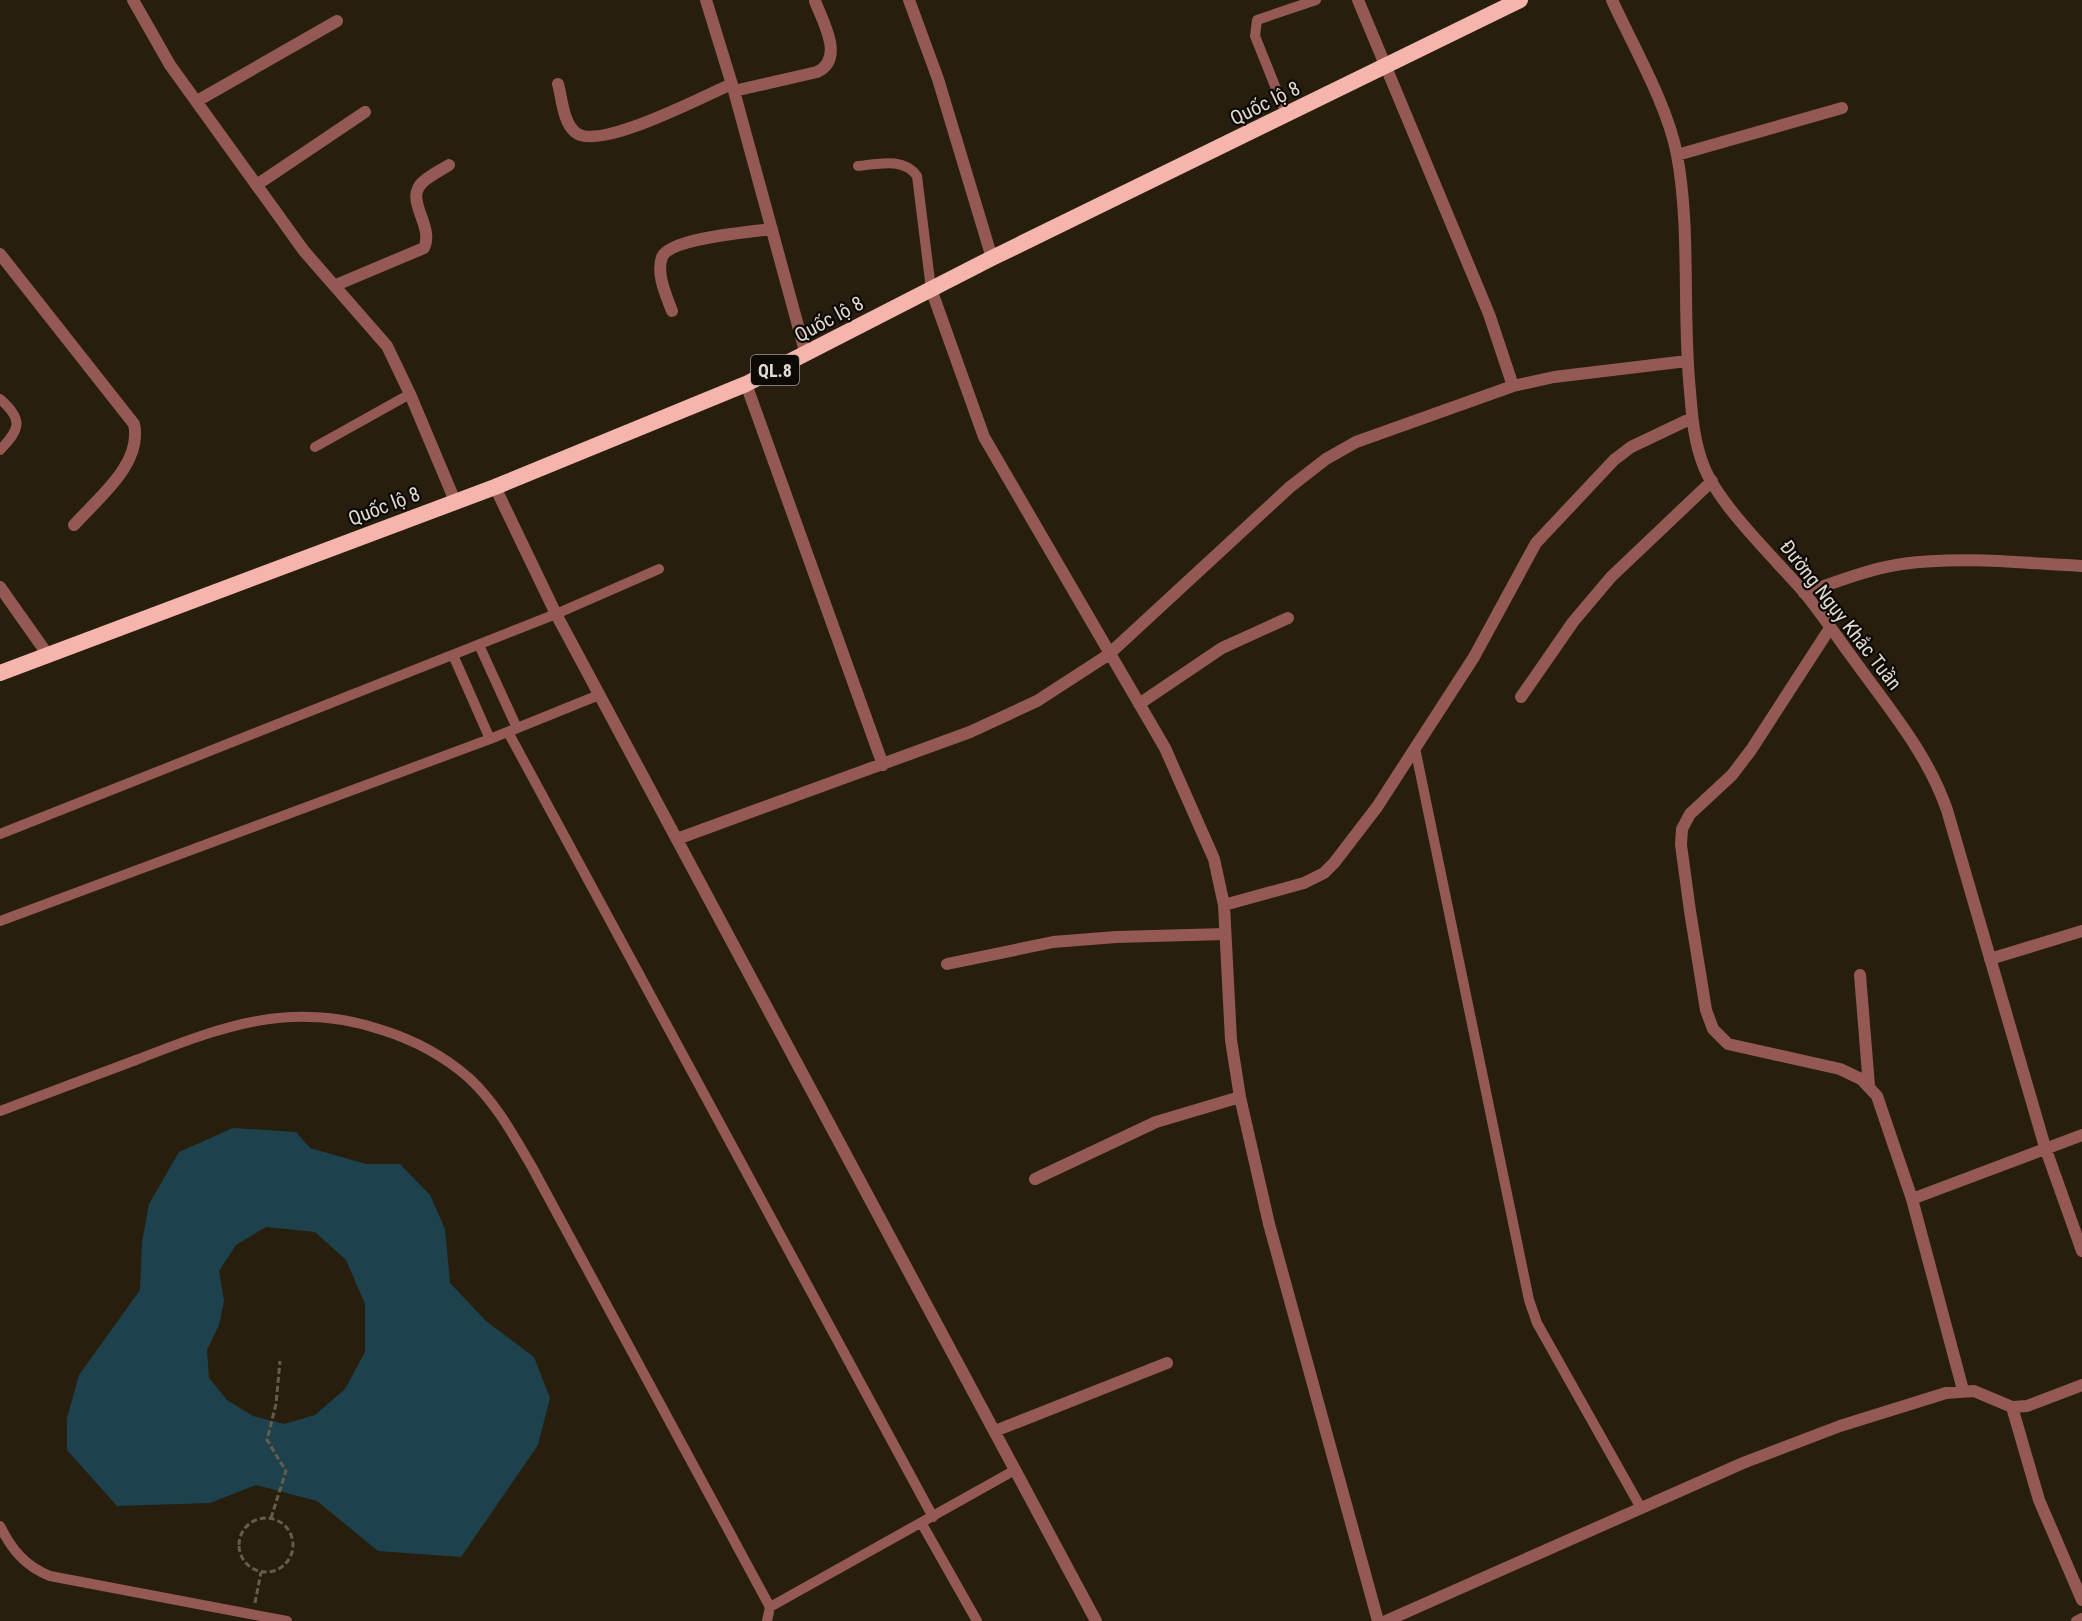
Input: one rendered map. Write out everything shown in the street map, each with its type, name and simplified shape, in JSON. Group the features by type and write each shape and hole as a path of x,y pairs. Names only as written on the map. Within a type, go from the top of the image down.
{"highway":[{"name":"Quốc lộ 8","path":"0,673 495,487 746,384 992,258 1287,116 1520,0"}],"street":[{"path":"133,0 170,65 258,184 304,251 382,339 410,394 455,501"},
{"path":"706,0 733,87 806,355"},
{"path":"909,0 938,79 992,258"},
{"path":"1358,0 1489,315 1513,386"},
{"name":"Đường Ngụy Khắc Tuần","path":"1612,0 1662,109 1677,155 1682,201 1687,361 1692,418 1701,458 1712,481 1774,560 1804,593 1932,771 1947,810 2045,1147 2082,1251"},
{"path":"558,84 570,127 578,135 590,137 643,123 733,87 817,72 827,66 831,59 830,43 815,1"},
{"path":"197,101 337,21"},
{"path":"1677,155 1842,108"},
{"path":"258,184 365,112"},
{"path":"336,285 424,248 428,232 417,205 417,191 424,181 448,165"},
{"path":"672,311 660,273 662,258 669,248 686,242 772,229"},
{"path":"0,254 134,424 135,442 129,460 74,525"},
{"path":"931,289 984,437 1108,655 1165,748 1204,831 1214,859 1224,905 1231,1040 1240,1097 1269,1224 1378,1621"},
{"path":"677,839 978,729 1037,701 1108,655 1274,501 1326,459 1383,431 1513,386 1554,377 1687,361"},
{"path":"746,384 883,765"},
{"path":"1224,905 1304,883 1324,873 1377,807 1474,657 1536,543 1614,460 1631,447 1692,418"},
{"path":"1521,697 1573,622 1611,577 1712,481"},
{"path":"495,487 556,614 1096,1621"},
{"path":"1804,593 1865,572 1926,561 2082,566"},
{"path":"0,587 48,655"},
{"path":"1139,704 1222,648 1288,618"},
{"path":"1830,628 1751,750 1732,775 1685,821 1681,845 1706,1010 1708,1020 1719,1037 1737,1048 1840,1069 1869,1086"},
{"path":"1990,958 2082,931"},
{"path":"946,964 1053,942 1116,937 1225,934"},
{"path":"1860,975 1869,1086 1884,1111 1912,1199 1963,1390"},
{"path":"1035,1179 1138,1128 1240,1097"},
{"path":"1912,1199 2045,1147 2082,1135"},
{"path":"995,1431 1167,1363"},
{"path":"1386,1621 1791,1444 1936,1395 1963,1390 1984,1394 2012,1407 2041,1403 2082,1385"},
{"path":"2012,1407 2039,1500 2082,1600"}],"lane":[{"path":"1287,116 1256,36 1257,20 1316,0"},
{"path":"858,166 900,164 910,168 917,176 931,289"},
{"path":"315,447 410,394"},
{"path":"0,399 14,414 18,425 13,436 0,450"},
{"path":"0,834 479,645 659,569"},
{"path":"479,645 512,730 933,1517"},
{"path":"453,655 490,739"},
{"path":"0,921 490,739 599,694"},
{"path":"1415,748 1529,1300 1537,1323 1641,1508"},
{"path":"0,1111 214,1031 284,1015 340,1018 368,1025 402,1036 440,1056 476,1085 510,1129 770,1607 767,1621"},
{"path":"770,1607 1015,1470"},
{"path":"922,1524 977,1621"},
{"path":"0,1526 19,1557 37,1571 50,1576 253,1617 287,1621"},
{"path":"2076,1621 2082,1618"}],"path":[{"path":"271,1518 286,1471 267,1440 276,1404 280,1361"},
{"path":"271,1518 287,1528 293,1546 287,1563 279,1569 261,1572 245,1563 238,1548 239,1539 242,1532 255,1520 271,1518"},
{"path":"253,1617 261,1572"}],"water":[{"path":"233,1128 296,1132 310,1148 366,1164 400,1164 430,1195 445,1229 450,1283 486,1321 534,1357 550,1398 538,1445 461,1557 378,1551 317,1501 256,1485 210,1503 117,1506 67,1450 67,1418 79,1375 140,1290 142,1242 149,1204 179,1152","holes":["266,1227 315,1232 346,1260 365,1304 365,1352 345,1389 315,1415 284,1424 253,1416 227,1400 209,1378 207,1350 219,1325 224,1301 219,1271 236,1245"]}]}
